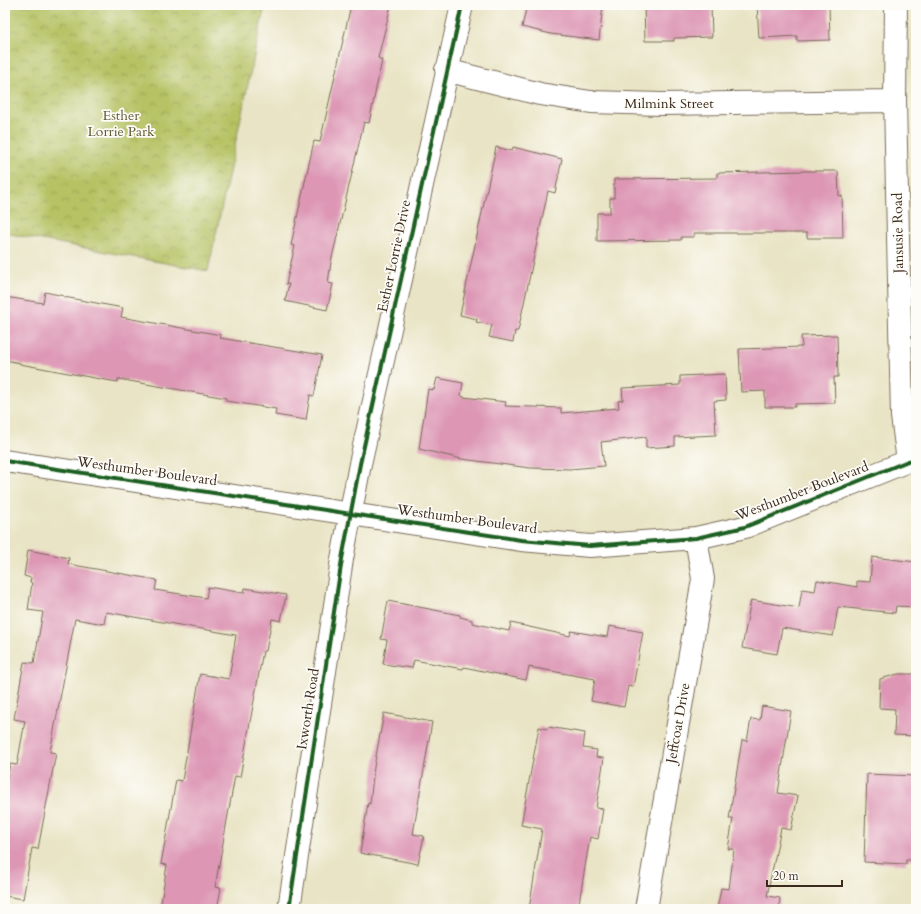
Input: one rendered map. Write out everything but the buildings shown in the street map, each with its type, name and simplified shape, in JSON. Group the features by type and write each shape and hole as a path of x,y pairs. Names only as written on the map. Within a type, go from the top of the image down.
{"street":[{"name":"Esther Lorrie Drive","path":"352,513 360,464 446,70 462,5"},
{"name":"Jansusie Road","path":"896,5 895,101 902,416 912,461"},
{"name":"Milmink Street","path":"446,70 540,94 591,102 661,104 895,101"},
{"name":"Westhumber Boulevard","path":"5,461 521,540 590,546 696,538 745,527 912,461"},
{"name":"Ixworth Road","path":"289,909 342,559 352,513"},
{"name":"Jeffcoat Drive","path":"646,909 703,579 696,538"}],"green space":[{"name":"Esther Lorrie Park","path":"5,5 265,5 208,271 5,233"}],"cycle path":[{"path":"289,909 342,559 360,464 462,5"},
{"path":"5,461 521,540 590,546 696,538 745,527 908,461 916,460"}]}
